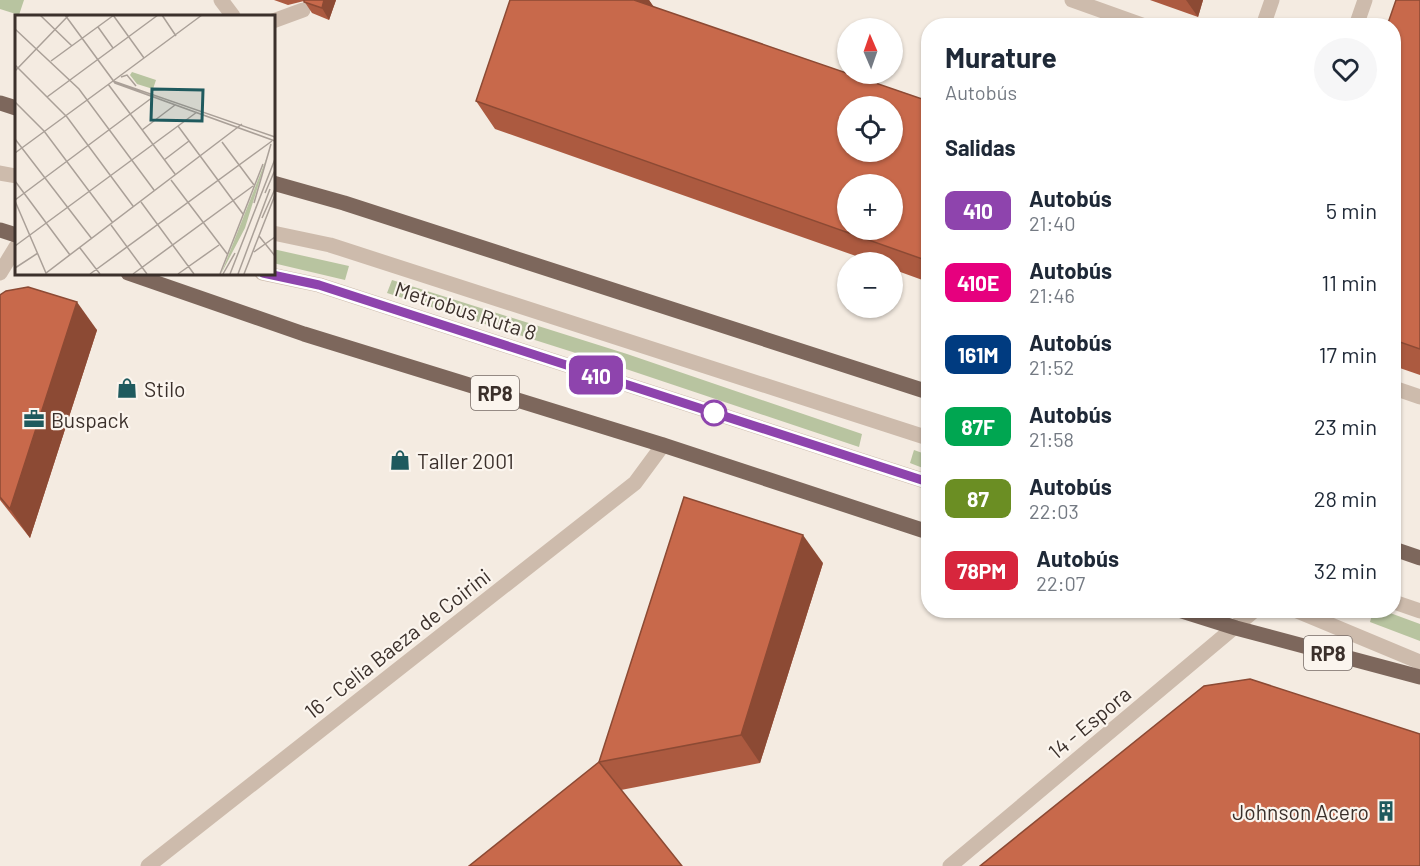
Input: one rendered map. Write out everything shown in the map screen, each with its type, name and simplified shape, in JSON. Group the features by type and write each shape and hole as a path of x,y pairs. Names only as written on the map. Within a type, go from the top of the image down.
{"main road":[{"path":"0,103 15,108"},
{"path":"274,183 344,203 921,390"},
{"path":"0,230 15,235"},
{"name":"RP8","path":"131,274 304,333 663,445 921,530"},
{"path":"1401,551 1420,558"},
{"name":"RP8","path":"1204,618 1420,677"}],"street":[{"path":"221,0 231,15"},
{"path":"1072,0 1123,18"},
{"path":"1266,18 1272,0"},
{"path":"1359,18 1365,0"},
{"path":"274,21 303,10"},
{"path":"0,173 15,176"},
{"name":"Metrobus Ruta 8","path":"274,232 330,245 921,436"},
{"path":"0,273 15,249"},
{"name":"Metrobus Ruta 8","path":"267,274 319,285 921,480"},
{"path":"1401,390 1420,397"},
{"name":"16 - Celia Baeza de Coirini","path":"148,866 634,483 663,445"},
{"path":"1401,604 1420,611"},
{"name":"14 - Espora","path":"950,866 1247,618"},
{"path":"1313,618 1420,662"}],"green space":[{"path":"0,0 24,0 19,15 0,9"},
{"path":"274,249 349,266 345,280 274,263"},
{"path":"392,280 627,354 862,434 859,447 623,368 387,293"},
{"path":"914,450 921,452 921,467 910,463"},
{"path":"1401,617 1420,624 1420,641 1370,622 1371,618"}],"building":[{"path":"304,0 324,0 322,8 304,2"},
{"path":"510,0 634,0 837,70 837,84 879,84 921,99 921,259 869,240 903,240 903,174 837,174 837,229 476,101"},
{"path":"1396,0 1420,0 1420,349 1401,342 1401,18 1390,18"},
{"path":"28,287 77,302 10,509 0,497 0,295 6,291"},
{"path":"684,497 803,535 741,735 599,762"},
{"path":"1250,679 1420,734 1420,866 980,866 1204,686"},
{"path":"599,762 682,866 469,866"}],"bus line":[{"name":"410","path":"268,274 319,285 921,480"}],"place":[{"name":"Stilo","path":"127,388"},
{"name":"Buspack","path":"34,419"},
{"name":"Taller 2001","path":"400,460"},
{"name":"Johnson Acero","path":"1386,811"}]}
